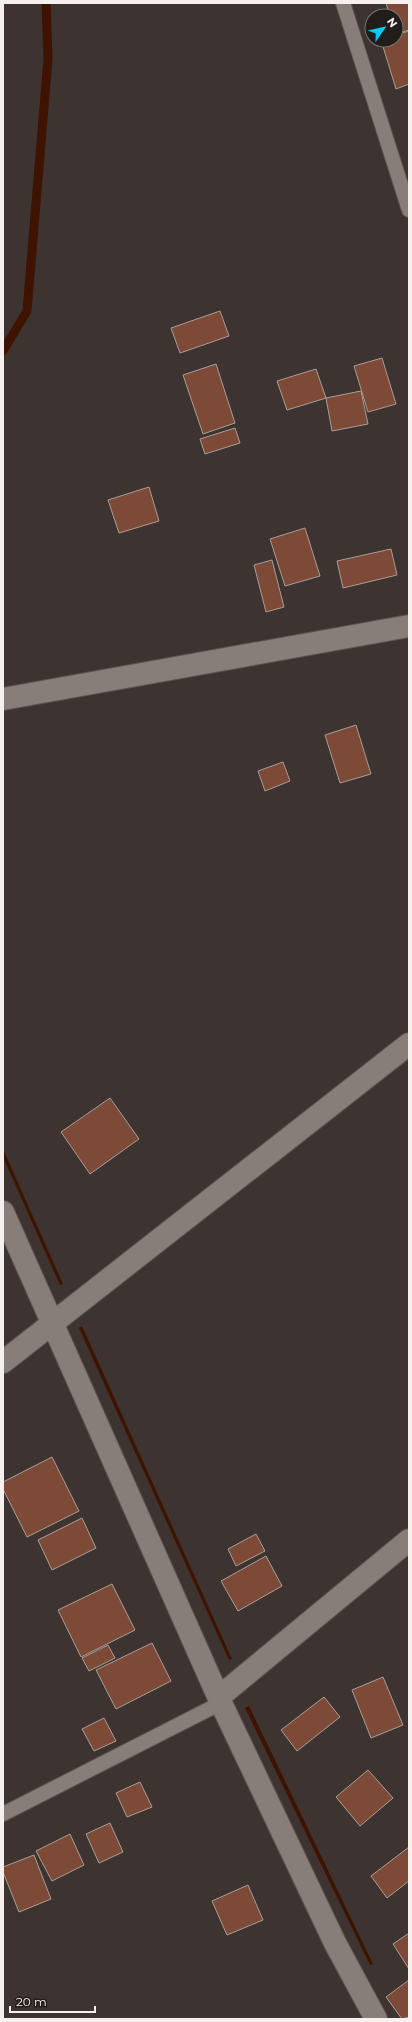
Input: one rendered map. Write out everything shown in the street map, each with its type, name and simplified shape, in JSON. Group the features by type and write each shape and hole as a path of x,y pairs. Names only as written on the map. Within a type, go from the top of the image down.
{"street":[{"path":"3,699 409,626"},
{"path":"3,1362 409,1044"},
{"path":"3,1212 220,1700 336,1943 376,2019"},
{"path":"220,1700 409,1540"}],"lane":[{"path":"343,3 409,210"},
{"path":"3,1814 220,1700"}],"shaded area":[{"path":"3,1149 63,1284 60,1285 3,1157"},
{"path":"82,1326 232,1659 229,1660 79,1328"},
{"path":"249,1706 373,1964 370,1965 245,1708"}],"building":[{"path":"386,3 409,3 409,30 404,32 404,8 388,8"},
{"path":"409,31 409,84 396,89 383,48 404,48 404,33"},
{"path":"220,311 229,336 180,353 171,328"},
{"path":"382,358 396,404 368,412 354,366"},
{"path":"216,364 235,423 203,434 183,375"},
{"path":"316,369 326,398 287,410 277,381"},
{"path":"361,391 368,424 332,431 326,398"},
{"path":"235,428 240,443 205,454 200,439"},
{"path":"149,487 159,521 119,533 108,500"},
{"path":"305,528 320,576 285,586 270,539"},
{"path":"391,549 397,575 343,588 337,561"},
{"path":"272,560 284,607 266,612 254,565"},
{"path":"356,725 371,774 340,783 325,735"},
{"path":"283,762 290,781 265,791 258,771"},
{"path":"110,1098 139,1139 90,1174 61,1132"},
{"path":"52,1457 79,1511 27,1537 3,1489 3,1482"},
{"path":"82,1518 96,1548 52,1570 38,1540"},
{"path":"256,1534 265,1551 236,1566 228,1549"},
{"path":"266,1556 282,1586 238,1611 221,1581"},
{"path":"112,1584 135,1630 81,1657 58,1610"},
{"path":"152,1643 171,1681 116,1709 96,1670"},
{"path":"108,1645 115,1658 89,1671 82,1658"},
{"path":"383,1677 403,1725 371,1738 352,1690"},
{"path":"324,1697 340,1717 297,1751 281,1730"},
{"path":"104,1718 116,1741 94,1751 82,1729"},
{"path":"368,1770 393,1798 360,1826 336,1797"},
{"path":"140,1782 152,1807 127,1817 116,1793"},
{"path":"110,1823 123,1852 99,1863 86,1834"},
{"path":"70,1834 84,1865 52,1881 36,1851"},
{"path":"409,1847 409,1881 387,1898 371,1876"},
{"path":"34,1855 51,1899 19,1912 3,1872 3,1867"},
{"path":"248,1885 263,1920 227,1935 212,1901"},
{"path":"409,1933 409,1969 393,1944"},
{"path":"409,1980 409,2017 402,2019 386,1997"}],"waterway":[{"path":"3,351 27,311 48,59 46,3"}]}
